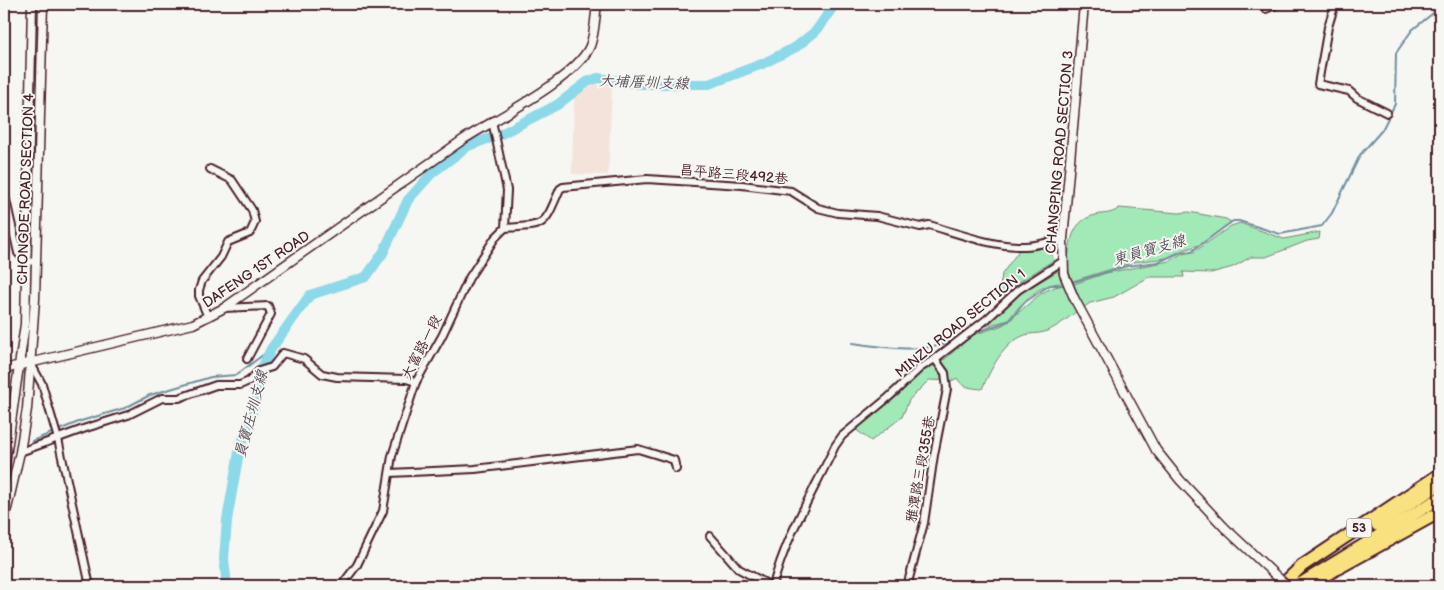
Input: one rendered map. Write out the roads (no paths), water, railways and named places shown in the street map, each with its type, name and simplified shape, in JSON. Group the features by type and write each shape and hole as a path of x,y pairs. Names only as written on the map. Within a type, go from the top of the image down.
{"highway":[{"name":"53","path":"1281,586 1302,566 1440,474"},
{"path":"1281,586 1440,484"},
{"path":"1297,586 1440,498"},
{"path":"1302,586 1335,571 1440,512"}],"street":[{"name":"CHONGDE ROAD SECTION 4","path":"4,471 5,450 25,324 32,4"},
{"name":"CHONGDE ROAD SECTION 4","path":"4,522 20,452 27,408 36,262 43,4"},
{"name":"DAFENG 1ST ROAD","path":"4,369 193,324 224,308 492,121 504,116 566,73 584,56 592,41 597,4"},
{"name":"CHANGPING ROAD SECTION 3","path":"1084,4 1063,239 1063,261 1068,285 1156,450 1180,480 1225,528 1287,586"},
{"path":"1266,9 1278,4"},
{"path":"1335,4 1328,27 1318,84 1349,91 1357,98 1387,113"},
{"path":"492,121 507,190 505,228"},
{"path":"208,317 199,296 202,281 221,257 228,242 250,234 255,222 252,210 232,180 210,169"},
{"name":"昌平路三段492巷","path":"505,228 537,226 547,219 563,187 647,179 742,185 791,191 818,208 838,213 877,216 920,227 929,225 987,241 1011,245 1026,246 1063,239"},
{"path":"4,192 18,253 25,262 36,262"},
{"name":"大富路一段","path":"341,586 357,565 369,544 383,511 392,456 416,382 442,336 469,278 505,228"},
{"name":"MINZU ROAD SECTION 1","path":"772,586 778,567 835,446 842,436 920,368 973,330 1018,290 1063,261"},
{"path":"224,308 268,306 272,314 247,359"},
{"path":"20,452 86,428 128,416 162,398 179,398 216,385 240,385 249,381 259,371 272,367 283,352 304,359 322,374 337,377 406,379 416,382"},
{"name":"雅潭路三段355巷","path":"907,586 927,508 934,455 947,389 945,373 935,359"},
{"path":"30,362 42,384 58,439 90,586"},
{"path":"390,473 475,469 638,449 674,460 676,469"},
{"path":"710,536 740,569 772,586"}],"waterway":[{"name":"大埔厝圳支線","path":"501,134 557,105 587,82 598,78 640,84 709,84 762,64 796,47 816,31 835,4"},
{"name":"東員寶支線","path":"1070,283 1127,266 1158,262 1181,252 1192,251 1233,221 1239,221 1280,234 1322,226 1332,213 1360,155 1382,130 1395,104 1396,53 1412,30 1437,10 1439,4"},
{"name":"員寶庄圳支線","path":"227,586 224,559 227,520 239,452 254,407 260,371 271,349 310,295 366,277 383,253 408,200 432,173 468,146 490,138"},
{"name":"東員寶支線","path":"974,333 1009,321 1025,302 1050,285 1065,285"},
{"name":"東員寶支線","path":"852,343 891,348 917,348 941,345 953,341"},
{"path":"32,441 81,421 125,408 150,395 211,377 236,375 271,349"}]}
